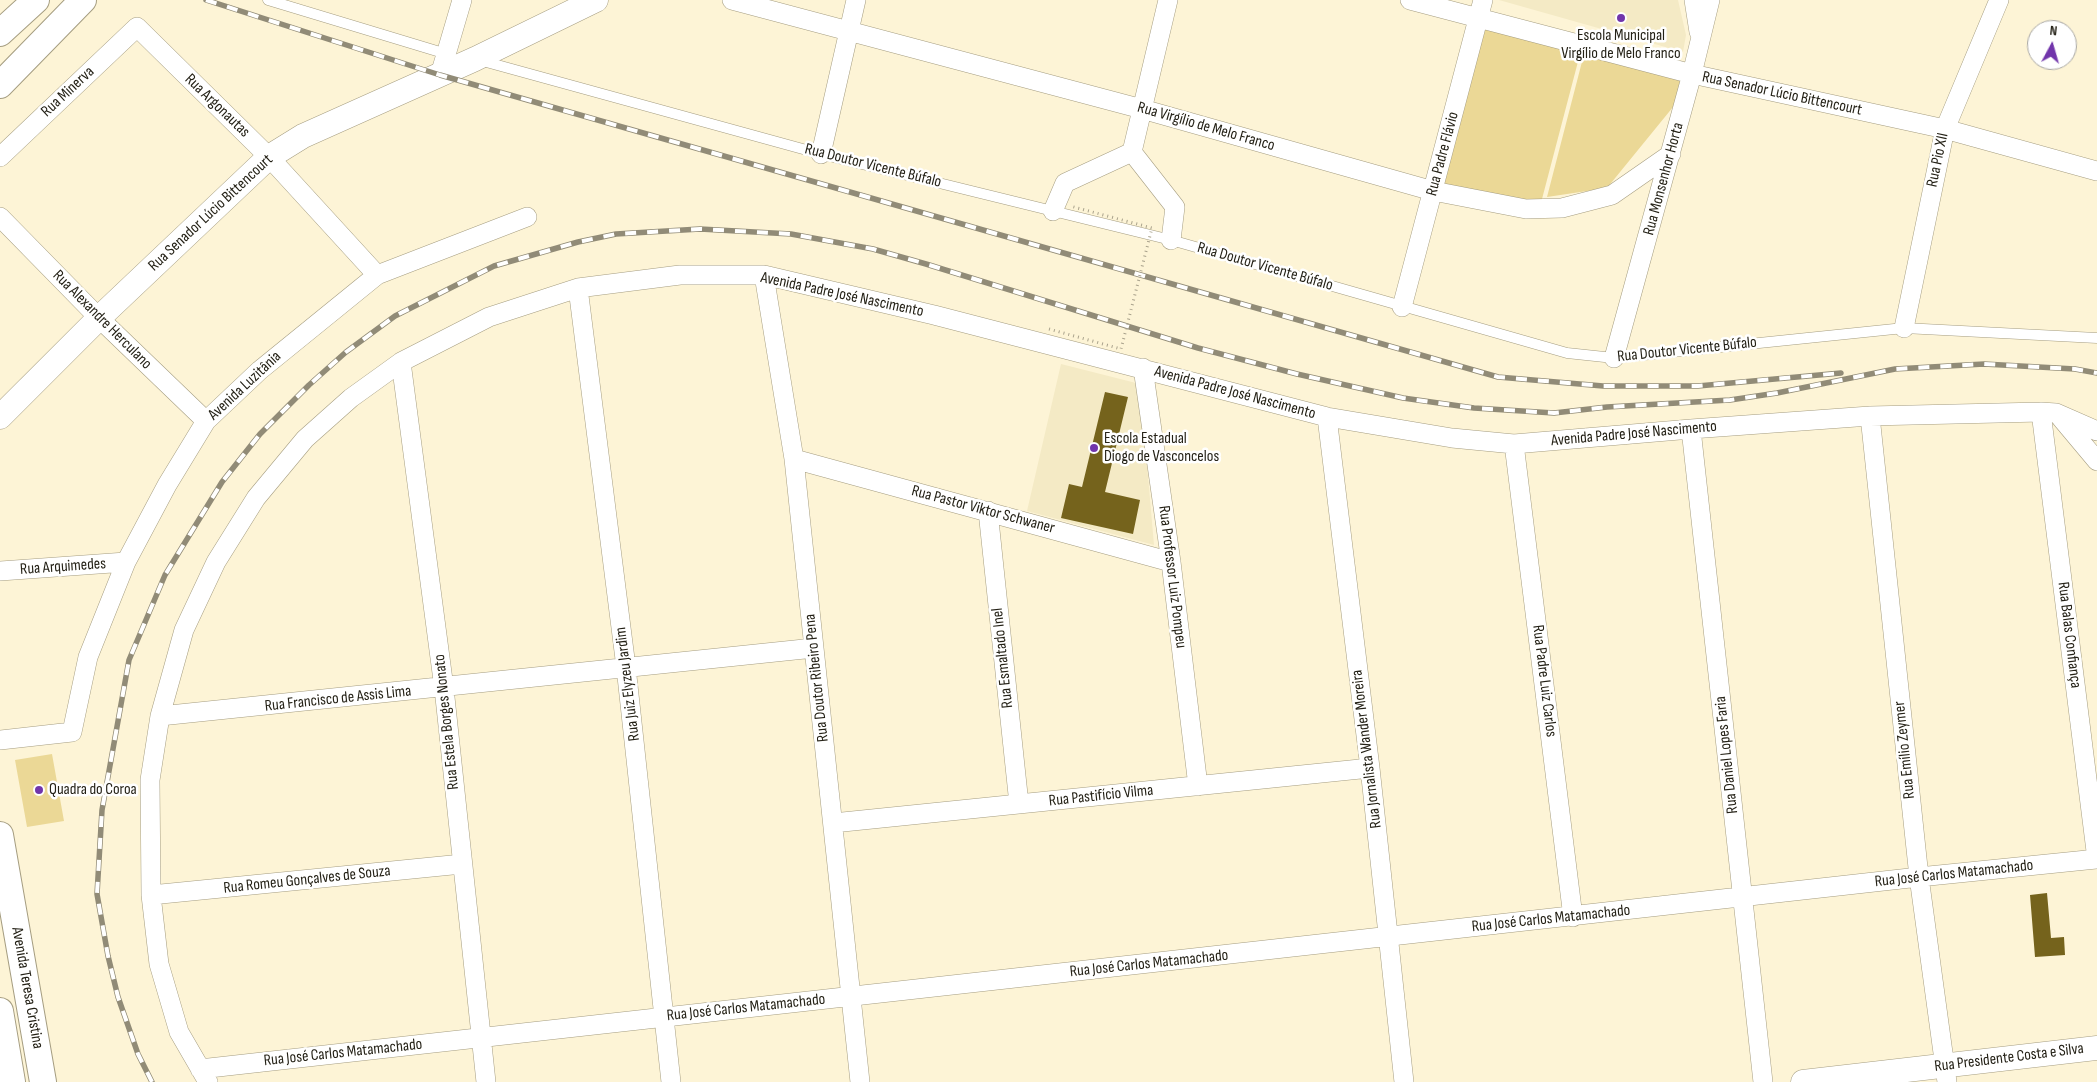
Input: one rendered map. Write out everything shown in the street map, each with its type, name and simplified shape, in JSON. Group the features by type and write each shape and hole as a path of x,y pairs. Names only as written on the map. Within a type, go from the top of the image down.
{"main road":[{"path":"2,32 36,0"},
{"path":"0,86 84,0"},
{"name":"Avenida Teresa Cristina","path":"0,835 43,1082"},
{"name":"Avenida Teresa Cristina","path":"0,1010 12,1082"}],"street":[{"path":"443,65 462,0"},
{"name":"Rua Senador Lúcio Bittencourt","path":"0,417 99,318 269,156 303,136 443,65 475,59 596,0"},
{"name":"Rua Virgílio de Melo Franco","path":"732,0 1142,109 1433,191 1526,209 1562,208 1612,194 1671,154"},
{"path":"821,154 856,0"},
{"path":"1132,152 1168,0"},
{"name":"Rua Senador Lúcio Bittencourt","path":"1410,0 1692,74 1944,129 2097,170"},
{"name":"Rua Padre Flávio","path":"1402,307 1483,0"},
{"path":"1694,0 1700,43"},
{"name":"Rua Monsenhor Horta","path":"1614,358 1671,154 1710,0"},
{"name":"Rua Pio XII","path":"1904,328 1944,129 1999,0"},
{"name":"Rua Argonautas","path":"137,27 269,156 377,275"},
{"name":"Rua Minerva","path":"0,157 137,27"},
{"path":"1062,208 1065,183 1132,152"},
{"path":"1132,152 1175,207 1171,240"},
{"name":"Rua Alexandre Herculano","path":"0,217 99,318 206,422"},
{"name":"Avenida Luzitânia","path":"0,740 72,732 88,657 126,562 167,485 206,422 260,370 377,275 527,217"},
{"name":"Avenida Padre José Nascimento","path":"204,1076 179,1032 159,964 151,895 150,780 160,716 184,630 216,562 256,498 305,439 351,398 401,362 489,317 578,288 680,275 764,275 934,315 1327,417 1452,438 1514,444 1870,416 2049,412"},
{"name":"Rua Doutor Ribeiro Pena","path":"764,275 794,460 860,1082"},
{"name":"Rua Juiz Elyzeu Jardim","path":"578,288 626,667 671,1082"},
{"name":"Rua Estela Borges Nonato","path":"401,362 444,688 486,1082"},
{"name":"Rua Professor Luiz Pompeu","path":"1143,368 1171,562 1198,786"},
{"path":"2049,412 2097,432"},
{"path":"2049,412 2097,461"},
{"name":"Rua Balas Confiança","path":"2049,412 2097,859"},
{"name":"Rua Emílio Zeymer","path":"1870,416 1919,877 1946,1074"},
{"name":"Rua Jornalista Wander Moreira","path":"1327,417 1370,768 1404,1082"},
{"name":"Rua Daniel Lopes Faria","path":"1691,429 1763,1082"},
{"name":"Rua Padre Luiz Carlos","path":"1514,444 1573,917"},
{"name":"Rua Pastor Viktor Schwaner","path":"794,460 1171,562"},
{"name":"Rua Esmaltado Inel","path":"988,511 1019,804"},
{"name":"Rua Arquimedes","path":"0,571 126,562"},
{"name":"Rua Francisco de Assis Lima","path":"160,716 444,688 814,648"},
{"name":"Rua Pastifício Vilma","path":"833,823 1370,768"},
{"name":"Rua José Carlos Matamachado","path":"204,1076 482,1038 1919,877 2097,859"},
{"name":"Rua Romeu Gonçalves de Souza","path":"151,895 462,864"},
{"name":"Rua Presidente Costa e Silva","path":"1803,1082 1946,1074 2097,1048"}],"lane":[{"path":"268,0 443,65"},
{"name":"Rua Doutor Vicente Búfalo","path":"475,59 821,154 1062,208 1567,353 1614,358 1904,328 2097,338"}],"path":[{"path":"1049,329 1121,349 1152,228 1062,208"}],"shaded area":[{"name":"Escola Municipal Virgílio de Melo Franco","path":"1499,0 1678,0 1686,35 1683,52"},
{"path":"1484,29 1580,54 1542,199 1530,202 1440,186"},
{"path":"1584,54 1684,77 1682,96 1607,188 1547,197"},
{"name":"Escola Estadual Diogo de Vasconcelos","path":"1061,364 1140,384 1154,545 1027,511"},
{"name":"Quadra do Coroa","path":"52,754 64,821 27,827 15,760"}],"building":[{"path":"1105,392 1128,397 1105,492 1140,500 1133,534 1061,518 1069,484 1082,487"},
{"path":"2047,893 2051,938 2064,937 2065,955 2035,957 2030,895"}],"railway":[{"path":"206,0 440,75 1498,377 1603,386 1698,386 1841,373"},
{"path":"152,1082 138,1054 118,997 108,956 97,894 102,810 129,660 165,575 222,482 260,434 309,385 346,352 395,316 494,266 578,242 616,234 700,229 791,234 873,249 1198,348 1297,374 1403,398 1474,408 1554,413 1607,407 1730,400 1777,393 1895,369 1984,364 2075,369 2097,373"}],"place":[{"name":"Escola Municipal Virgílio de Melo Franco","path":"1621,18"},
{"name":"Escola Estadual Diogo de Vasconcelos","path":"1094,448"},
{"name":"Quadra do Coroa","path":"39,790"}]}
